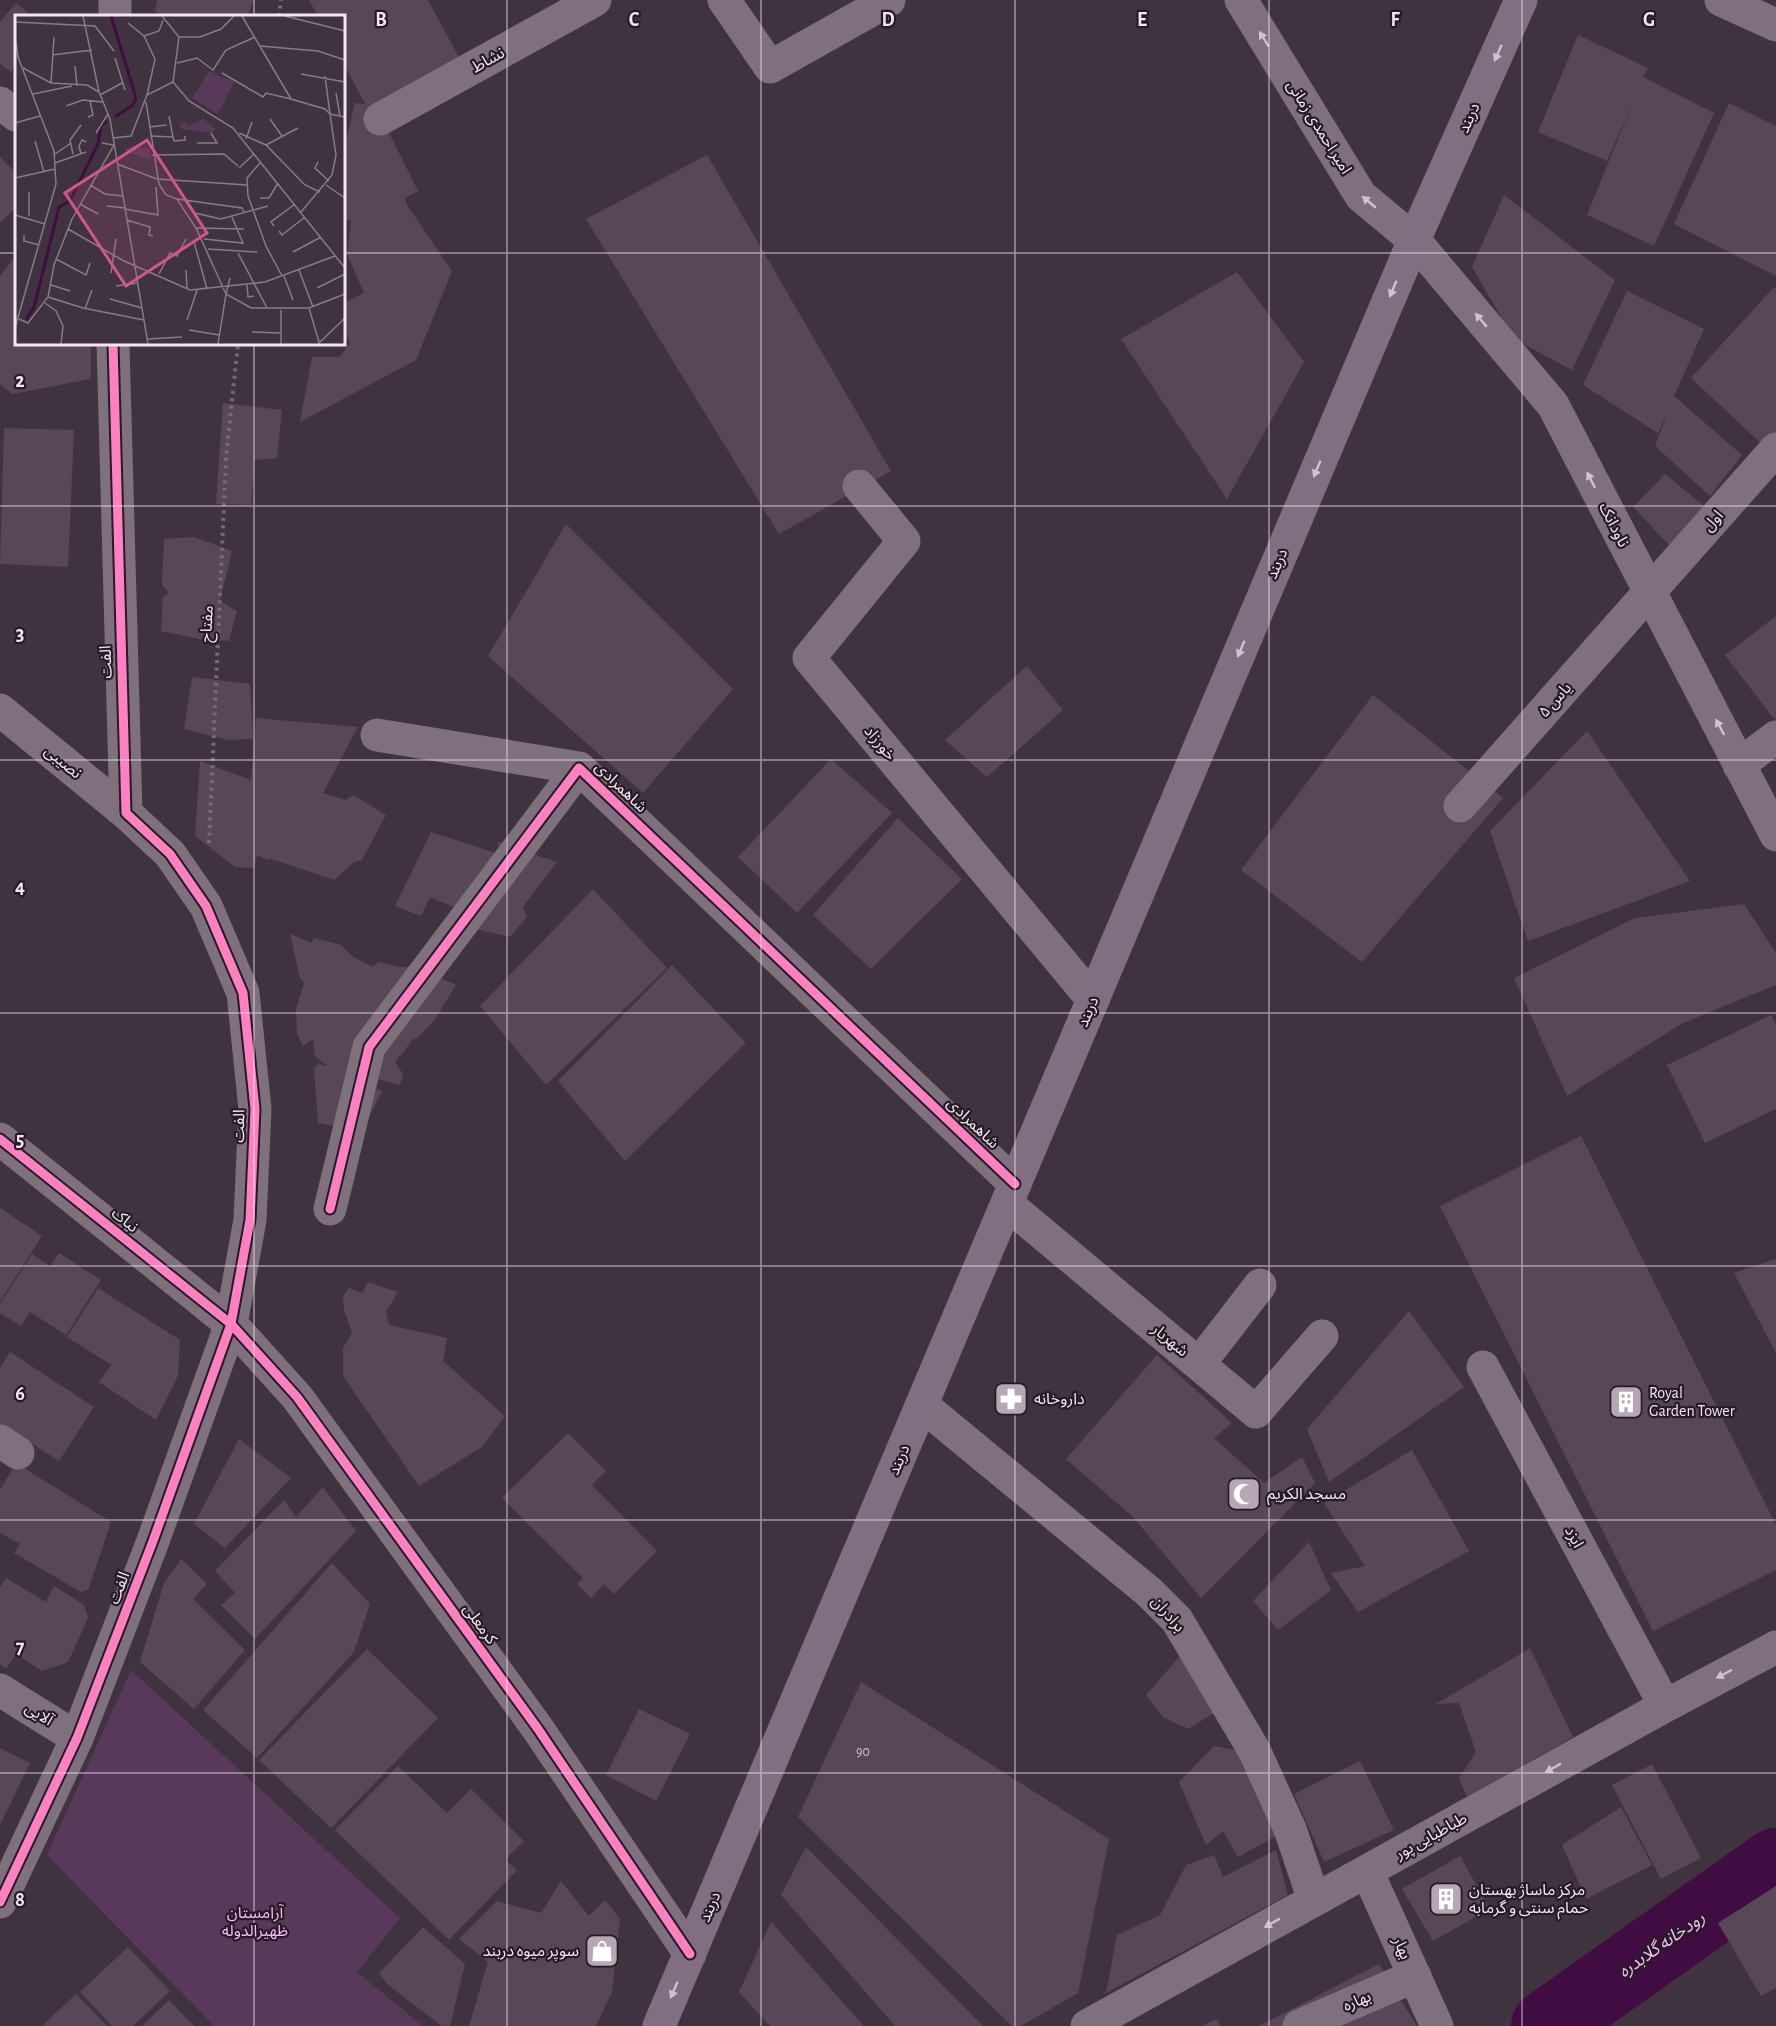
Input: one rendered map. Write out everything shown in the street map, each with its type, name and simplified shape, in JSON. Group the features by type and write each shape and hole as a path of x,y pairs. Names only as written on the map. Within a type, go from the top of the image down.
{"main road":[{"name":"دربند","path":"659,2026 1414,240 1521,0"}],"street":[{"name":"نشاط","path":"380,119 595,0"},
{"path":"724,0 770,67 889,0"},
{"name":"امیر احمدی زمانی","path":"1240,0 1361,196 1414,240"},
{"path":"1721,0 1776,25"},
{"path":"0,103 15,114"},
{"name":"ناودانک","path":"1414,240 1552,405 1776,835"},
{"name":"الفت","path":"0,1902 77,1738 153,1541 231,1324 250,1220 255,1109 243,993 206,906 170,854 126,813 113,345"},
{"name":"اول","path":"1650,593 1776,449"},
{"name":"خورزاد","path":"859,486 904,541 808,658 1093,1000"},
{"name":"یاس ۵","path":"1460,806 1650,593"},
{"name":"نصیبی","path":"0,710 126,813"},
{"name":"شاهمرادی","path":"377,735 579,768 1011,1194"},
{"path":"1739,765 1776,736"},
{"name":"شاهمرادی","path":"330,1209 369,1047 579,768"},
{"name":"نیاک","path":"0,1139 231,1324"},
{"name":"شهریار","path":"1011,1194 1199,1364 1256,1412 1323,1336"},
{"path":"1199,1364 1260,1285"},
{"name":"کرمعلی","path":"231,1324 304,1406 538,1729 690,1954"},
{"name":"ایزد","path":"1483,1367 1665,1706"},
{"name":"برادران","path":"922,1405 1149,1592 1177,1620 1254,1750 1290,1829 1314,1900"},
{"name":"طباطبایی پور","path":"1088,2026 1665,1706 1776,1647"},
{"name":"آلایی","path":"0,1690 77,1738"},
{"name":"بهار","path":"1367,1871 1437,2026"},
{"name":"بهاره","path":"1299,2026 1415,1976"}],"path":[{"path":"279,15 281,0"}],"green space":[{"name":"آرامستان ظهیرالدوله","path":"131,1670 400,1918 357,1972 423,2026 214,2026 47,1855"}],"building":[{"path":"157,0 253,0 248,15 165,15 155,12"},
{"path":"309,0 428,0 460,59 375,105 418,191 405,198 407,205 452,271 416,360 300,422 312,357 340,357 350,342 345,334 345,302 364,293 347,254 351,221 345,219 345,145 355,103 365,104 345,66 345,15 317,15"},
{"path":"16,3 31,15 15,15 15,66 11,72 0,64 0,22"},
{"path":"1578,35 1648,68 1643,77 1714,113 1654,246 1587,215 1633,102 1607,161 1538,132"},
{"path":"1729,103 1776,126 1776,276 1674,224"},
{"path":"707,155 891,471 779,534 586,219"},
{"path":"0,157 15,172 15,208 0,223"},
{"path":"1504,195 1615,280 1572,370 1514,339 1472,267"},
{"path":"15,256 15,345 91,345 91,379 12,394 0,384 0,276"},
{"path":"1237,272 1304,362 1227,499 1121,339"},
{"path":"1774,287 1776,289 1776,433 1765,447 1691,378"},
{"path":"1627,291 1704,329 1674,396 1742,455 1710,496 1655,446 1668,411 1658,433 1583,385"},
{"path":"223,403 282,410 277,458 255,460 251,505 216,504"},
{"path":"4,428 74,430 68,567 0,564"},
{"path":"1665,474 1704,506 1671,547 1633,507"},
{"path":"566,524 733,689 643,793 488,656"},
{"path":"194,537 232,551 220,601 237,611 229,641 199,639 161,631 163,597 169,593 162,585 164,539"},
{"path":"1776,616 1776,718 1774,719 1725,655"},
{"path":"1027,666 1063,710 987,777 945,740"},
{"path":"192,677 250,684 253,739 228,740 184,729"},
{"path":"1373,695 1503,798 1362,962 1241,870"},
{"path":"256,718 358,727 323,793 346,800 353,795 386,815 362,860 354,862 334,880 257,855 254,868 235,867 195,836 200,761 251,780"},
{"path":"1587,731 1690,881 1528,941 1490,831"},
{"path":"831,759 892,813 797,913 738,857"},
{"path":"898,818 962,879 871,969 813,915"},
{"path":"431,832 499,854 498,842 557,862 523,907 527,917 510,937 453,924 458,909 430,897 421,916 395,906"},
{"path":"593,889 667,968 546,1085 480,1006"},
{"path":"1744,904 1776,953 1776,985 1681,1024 1567,1096 1514,978 1635,918"},
{"path":"290,934 312,943 314,938 341,945 352,956 372,967 379,962 400,967 415,967 456,985 434,1021 412,1040 395,1062 403,1074 400,1085 363,1075 365,1083 382,1091 362,1132 318,1123 314,1069 318,1064 327,1066 315,1056 313,1039 303,1046 297,1034 296,1009 304,983 300,978"},
{"path":"672,965 746,1043 625,1161 558,1081"},
{"path":"1771,1015 1776,1024 1776,1109 1705,1143 1667,1065"},
{"name":"Royal Garden Tower","path":"1581,1136 1776,1525 1776,1570 1653,1631 1440,1206"},
{"path":"0,1208 42,1236 0,1302"},
{"path":"59,1253 101,1280 66,1335 30,1312 21,1326 0,1313 0,1304 32,1254 50,1266"},
{"path":"1776,1259 1776,1353 1734,1273"},
{"path":"368,1282 398,1292 386,1312 389,1325 447,1338 443,1361 505,1416 482,1447 419,1486 343,1376 343,1348 352,1333 344,1310 343,1296 349,1288 362,1293"},
{"path":"98,1288 180,1340 178,1376 156,1420 99,1382 111,1365 67,1337"},
{"path":"1409,1311 1464,1387 1329,1482 1307,1429"},
{"path":"10,1352 94,1407 59,1461 0,1423 0,1368"},
{"path":"1157,1355 1232,1423 1214,1438 1264,1483 1302,1457 1315,1483 1201,1598 1133,1517 1066,1459"},
{"path":"568,1433 606,1471 592,1485 657,1551 614,1594 604,1584 591,1598 577,1584 583,1578 502,1498"},
{"path":"239,1439 291,1478 225,1548 194,1524"},
{"path":"1412,1450 1469,1551 1358,1612 1331,1573 1365,1566 1324,1503"},
{"path":"16,1463 111,1522 88,1590 81,1592 14,1553 20,1544 0,1533 0,1490"},
{"path":"323,1487 356,1531 255,1639 221,1605 235,1593 215,1571 284,1500 296,1517"},
{"path":"1309,1542 1331,1590 1278,1630 1253,1601"},
{"path":"181,1559 207,1584 193,1599 245,1650 194,1709 140,1662 164,1583"},
{"path":"332,1563 370,1604 354,1652 257,1758 203,1710"},
{"path":"6,1578 46,1602 54,1586 84,1605 88,1618 68,1662 42,1671 16,1654 6,1669 0,1664 0,1587"},
{"path":"1187,1648 1214,1713 1188,1729 1163,1717 1146,1695"},
{"path":"1530,1648 1573,1737 1467,1797 1459,1778 1476,1752 1459,1703 1436,1704"},
{"path":"367,1649 438,1718 331,1828 259,1760"},
{"path":"861,1682 1109,1839 1078,1993 1021,2026 1012,2026 798,1817"},
{"path":"639,1709 690,1734 656,1801 606,1775"},
{"path":"1214,1746 1247,1752 1283,1832 1238,1857 1223,1831 1206,1845 1179,1782"},
{"path":"0,1748 30,1763 0,1825"},
{"path":"1360,1761 1394,1830 1324,1862 1294,1794"},
{"path":"1652,1764 1701,1858 1661,1879 1612,1785"},
{"path":"398,1766 447,1813 471,1789 524,1841 505,1860 517,1870 449,1940 335,1830"},
{"path":"1621,1807 1652,1865 1586,1899 1562,1845"},
{"path":"806,1847 983,2026 895,2026 781,1895"},
{"path":"1276,1850 1288,1895 1106,1993 1117,1935 1160,1915 1186,1865 1214,1855 1223,1877"},
{"name":"مرکز ماساژ بهستان حمام سنتی و گرمابه","path":"1460,1856 1490,1909 1433,1941 1402,1889"},
{"path":"561,1881 589,1916 605,1900 620,1919 612,1992 596,2026 469,2026 488,1962 459,1939 497,1901 541,1913"},
{"path":"1776,1886 1776,1988 1761,1996 1718,1923"},
{"path":"771,1922 864,2026 770,2026 739,1992"},
{"path":"423,1927 465,1964 450,2026 442,2026 388,1985 379,1973"},
{"path":"128,1947 170,1991 133,2026 112,2026 80,1992"},
{"path":"1379,1964 1417,2026 1259,2026"},
{"path":"76,1994 107,2026 42,2026"},
{"path":"169,2000 194,2026 142,2026"},
{"path":"1216,2019 1221,2026 1202,2026"}],"waterway":[{"name":"رودخانه گلابدره","path":"1547,2026 1776,1864"}],"cycle path":[{"path":"0,1902 77,1738 153,1541 231,1324 250,1220 255,1109 243,993 206,906 170,854 126,813 113,345"},
{"path":"330,1209 369,1047 579,768 1015,1184"},
{"path":"0,1139 231,1324 297,1397 538,1729 690,1954"}],"place":[{"name":"داروخانه","path":"1011,1399"},
{"name":"Royal Garden Tower","path":"1626,1402"},
{"name":"مسجد الکریم","path":"1244,1494"},
{"name":"مرکز ماساژ بهستان حمام سنتی و گرمابه","path":"1446,1899"},
{"name":"سوپر میوه دربند","path":"602,1951"}]}
